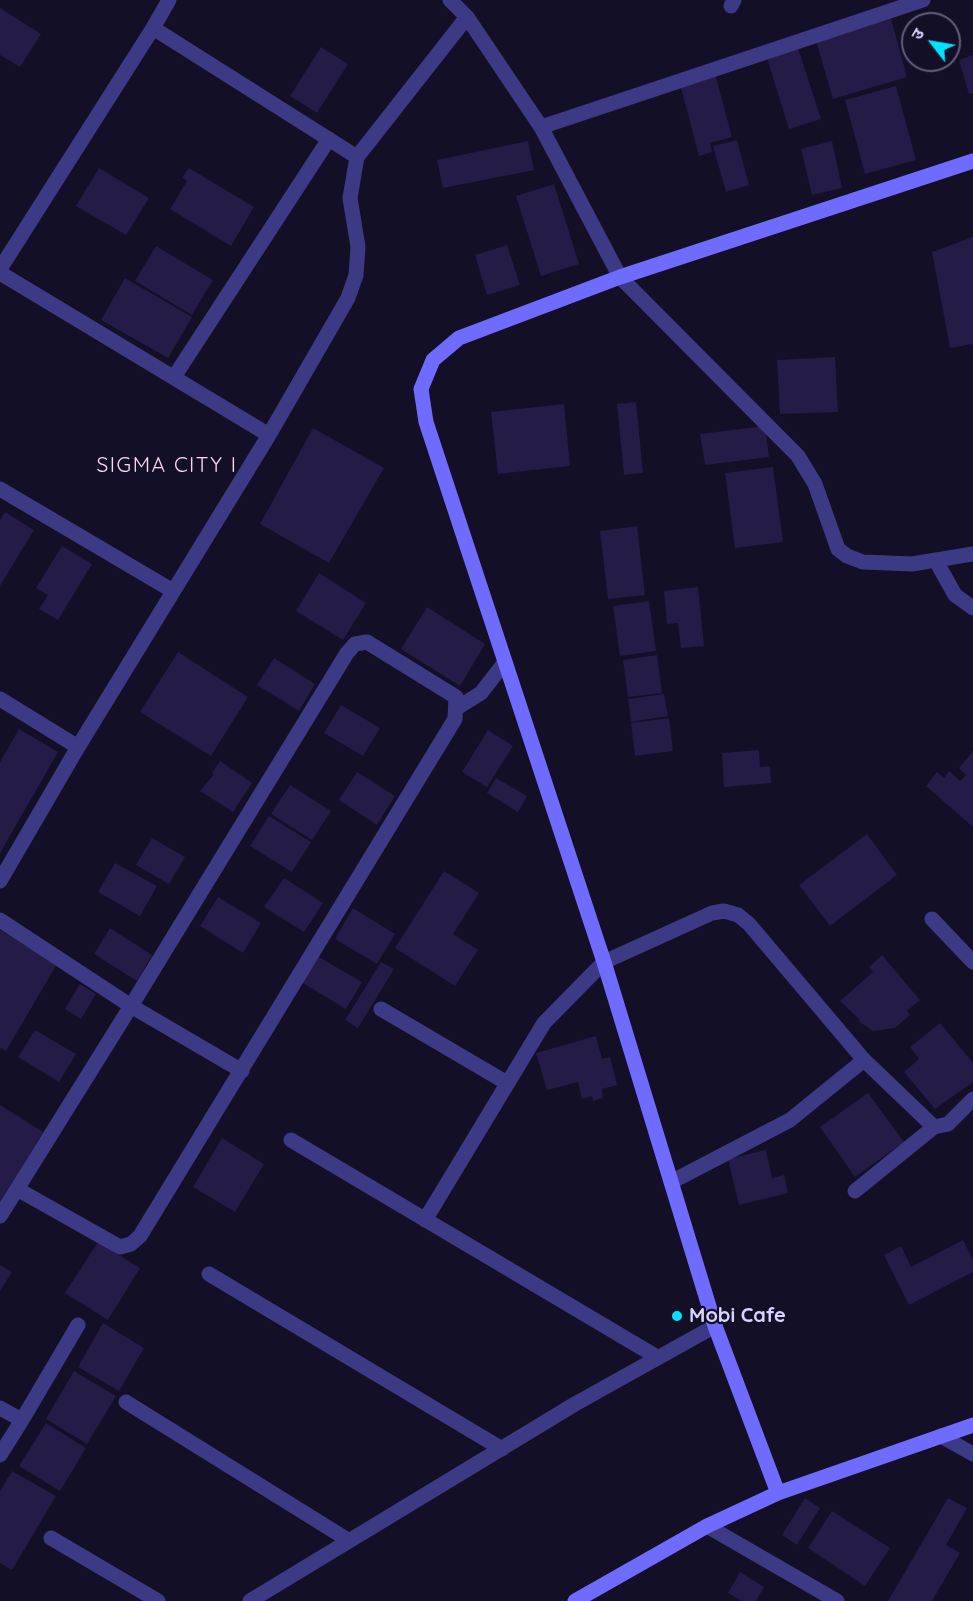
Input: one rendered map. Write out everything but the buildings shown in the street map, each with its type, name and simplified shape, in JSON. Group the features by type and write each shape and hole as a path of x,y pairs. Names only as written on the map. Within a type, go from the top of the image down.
{"street":[{"path":"169,0 0,271 269,435"},
{"path":"450,0 467,17 541,127 620,277 798,456 815,484 837,549 863,562 912,564 973,554"},
{"path":"541,127 922,0"},
{"path":"0,880 78,747 269,435 348,298 356,275 358,247 350,198 357,157 467,17"},
{"path":"153,28 357,157"},
{"path":"174,378 329,139"},
{"path":"778,1493 715,1326 604,962 426,422 421,389 433,360 459,338 620,277 973,161"},
{"path":"0,489 173,591"},
{"path":"936,561 955,595 973,608"},
{"path":"0,1215 347,653 355,644 367,642 456,698 455,719 140,1236 131,1244 120,1247 17,1189"},
{"path":"457,708 481,693 506,662"},
{"path":"0,699 78,747"},
{"path":"425,1220 544,1023 604,962 711,912 724,911 738,915 749,924 864,1060 934,1127"},
{"path":"932,919 973,962"},
{"path":"0,920 131,1006 242,1071"},
{"path":"381,1009 507,1083"},
{"path":"671,1182 790,1120 864,1060"},
{"path":"855,1191 934,1127 948,1124 973,1100"},
{"path":"291,1140 657,1357"},
{"path":"209,1274 502,1449"},
{"path":"0,1455 78,1325"},
{"path":"250,1601 348,1540 657,1357 715,1326"},
{"path":"126,1402 348,1540"},
{"path":"0,1408 22,1420"},
{"path":"575,1601 707,1526 778,1493 973,1425"},
{"path":"940,1436 973,1454"},
{"path":"707,1526 837,1601"},
{"path":"51,1538 158,1601"}],"place":[{"name":"Mobi Cafe","path":"677,1316"}],"district":[{"name":"SIGMA CITY I","path":"167,466"}]}
